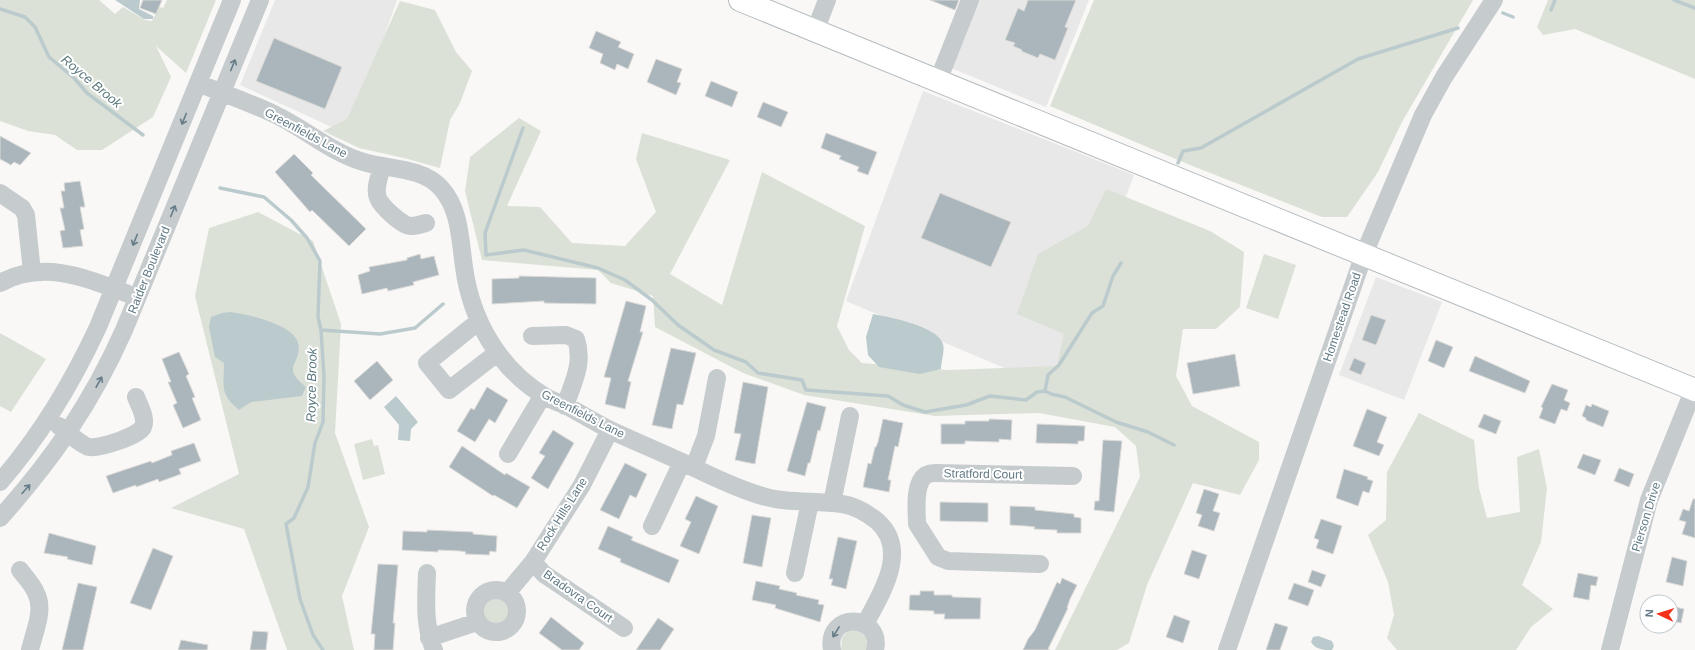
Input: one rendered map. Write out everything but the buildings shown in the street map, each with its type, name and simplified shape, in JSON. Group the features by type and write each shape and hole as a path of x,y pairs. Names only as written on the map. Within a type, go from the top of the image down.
{"main road":[{"path":"740,0 1695,389"}],"street":[{"name":"Raider Boulevard","path":"0,482 48,419 84,357 115,289 232,0"},
{"path":"815,31 828,0"},
{"path":"938,81 970,0"},
{"name":"Homestead Road","path":"1226,650 1364,254 1423,114 1444,78 1494,0"},
{"name":"Raider Boulevard","path":"0,518 35,479 68,432 103,375 138,298 221,93 253,2"},
{"name":"Greenfields Lane","path":"198,83 276,115 346,156 411,172 428,178 440,186 452,202 458,223 466,281 473,309 497,353 515,372 543,395 610,430 736,488 783,501 832,503 854,507 868,514 882,526 889,536"},
{"path":"382,166 377,189 378,198 383,206 403,225 411,226 426,223"},
{"path":"0,193 22,208 26,215 32,272"},
{"path":"0,283 32,272 55,271 81,276 138,298"},
{"path":"479,321 427,363 449,390 497,353"},
{"path":"532,336 566,335 576,339 580,351 576,376 565,406"},
{"path":"652,526 706,436 717,378"},
{"name":"Pierson Drive","path":"1610,650 1648,500 1695,389"},
{"path":"508,454 543,395"},
{"path":"48,419 89,447 103,446 138,432 143,427 144,420 136,397"},
{"path":"832,503 850,416"},
{"name":"Rock Hills Lane","path":"507,593 533,562 582,485 610,430"},
{"name":"Stratford Court","path":"917,524 920,482 926,476 935,473 1073,476"},
{"path":"795,573 810,502"},
{"path":"865,624 887,584 891,571 892,555 889,536 917,524 938,557 948,561 1040,564"},
{"name":"Bradovra Court","path":"533,562 544,574 624,628"},
{"path":"20,570 36,592 40,609 30,650"},
{"path":"427,573 426,614 432,644 477,622"},
{"path":"491,590 498,590 507,593 514,600 516,608 514,622 503,631 488,631 477,622 474,609 480,597 491,590"},
{"path":"832,650 831,642 837,628 850,621 865,624 875,635 875,650"}],"shaded area":[{"path":"0,0 99,0 115,14 123,7 145,20 152,21 159,7 163,8 167,0 216,0 186,73 156,46 171,77 153,117 102,150 77,150 55,135 28,131 0,121"},
{"path":"115,0 140,0 139,9 153,16 153,19 144,19"},
{"path":"275,0 397,0 349,135 240,85"},
{"path":"978,0 1089,0 1046,107 951,68"},
{"path":"1094,0 1473,0 1402,122 1378,172 1347,217 1322,217 1190,165 1050,106"},
{"path":"1548,0 1695,0 1695,79 1575,29 1543,35 1537,27"},
{"path":"400,1 435,10 456,52 472,71 460,103 450,120 440,168 359,148 323,131 347,119"},
{"path":"923,91 1134,175 1054,389 846,301"},
{"path":"519,118 541,131 507,206 540,207 572,243 625,246 656,212 636,159 642,133 730,160 670,274 722,305 762,172 865,226 837,326 849,350 862,363 948,370 1057,366 1064,334 1017,314 1038,254 1088,226 1106,189 1210,231 1244,252 1240,307 1216,329 1183,329 1176,376 1192,406 1259,442 1259,460 1240,495 1193,483 1147,585 1129,643 1117,650 1055,650 1140,477 1136,446 1115,427 1039,413 935,416 804,395 743,373 655,327 653,296 611,283 598,270 482,260 465,191 470,157"},
{"path":"258,212 313,241 341,324 335,433 369,527 342,596 354,650 287,650 244,529 171,508 239,474 195,296 209,228"},
{"path":"1264,254 1296,265 1278,319 1246,308"},
{"path":"1376,277 1442,302 1404,400 1339,375"},
{"path":"230,312 269,321 288,330 295,336 299,350 293,369 298,380 306,387 302,396 251,402 239,410 228,399 225,394 223,384 224,363 215,357 209,327 211,317"},
{"path":"873,314 912,323 932,332 943,344 941,369 920,374 879,367 868,355 866,337"},
{"path":"0,333 46,359 11,412 0,406"},
{"path":"396,396 418,422 411,429 410,441 398,440 399,425 384,407"},
{"path":"1419,413 1474,440 1479,488 1487,518 1520,512 1517,457 1539,449 1547,488 1541,542 1522,585 1553,609 1531,627 1516,650 1397,650 1387,638 1394,615 1388,582 1368,535 1386,520 1387,472"},
{"path":"372,439 374,446 378,445 385,474 363,480 354,444"},
{"path":"496,597 506,601 510,611 506,621 496,625 486,621 482,611 486,601"},
{"path":"849,630 859,630 866,637 867,650 841,650 842,637"},
{"path":"1318,636 1332,641 1334,646 1332,650 1320,649 1313,645 1311,642 1313,637"}],"waterway":[{"path":"1551,10 1555,0"},
{"path":"1674,0 1695,8"},
{"name":"Royce Brook","path":"0,9 25,17 35,27 49,57 74,78 87,93 143,135"},
{"path":"1503,13 1513,17"},
{"path":"1178,163 1183,151 1201,148 1358,59 1458,28"},
{"path":"523,128 485,233 486,255 524,250 598,268 625,280 652,300 678,325 714,350 746,362 758,373 802,380 806,390 888,396 903,405 925,412 966,405 990,396 1026,400 1037,392 1045,391 1065,397 1116,422 1148,432 1174,445"},
{"name":"Royce Brook","path":"220,188 264,197 291,220 307,238 320,261 318,317 321,330 324,377 323,422 315,443 308,487 294,518 286,524 300,599 313,635 323,650"},
{"path":"1045,391 1048,375 1059,365 1092,313 1103,306 1113,276 1121,263"},
{"path":"321,330 380,334 415,328 443,304"}]}
